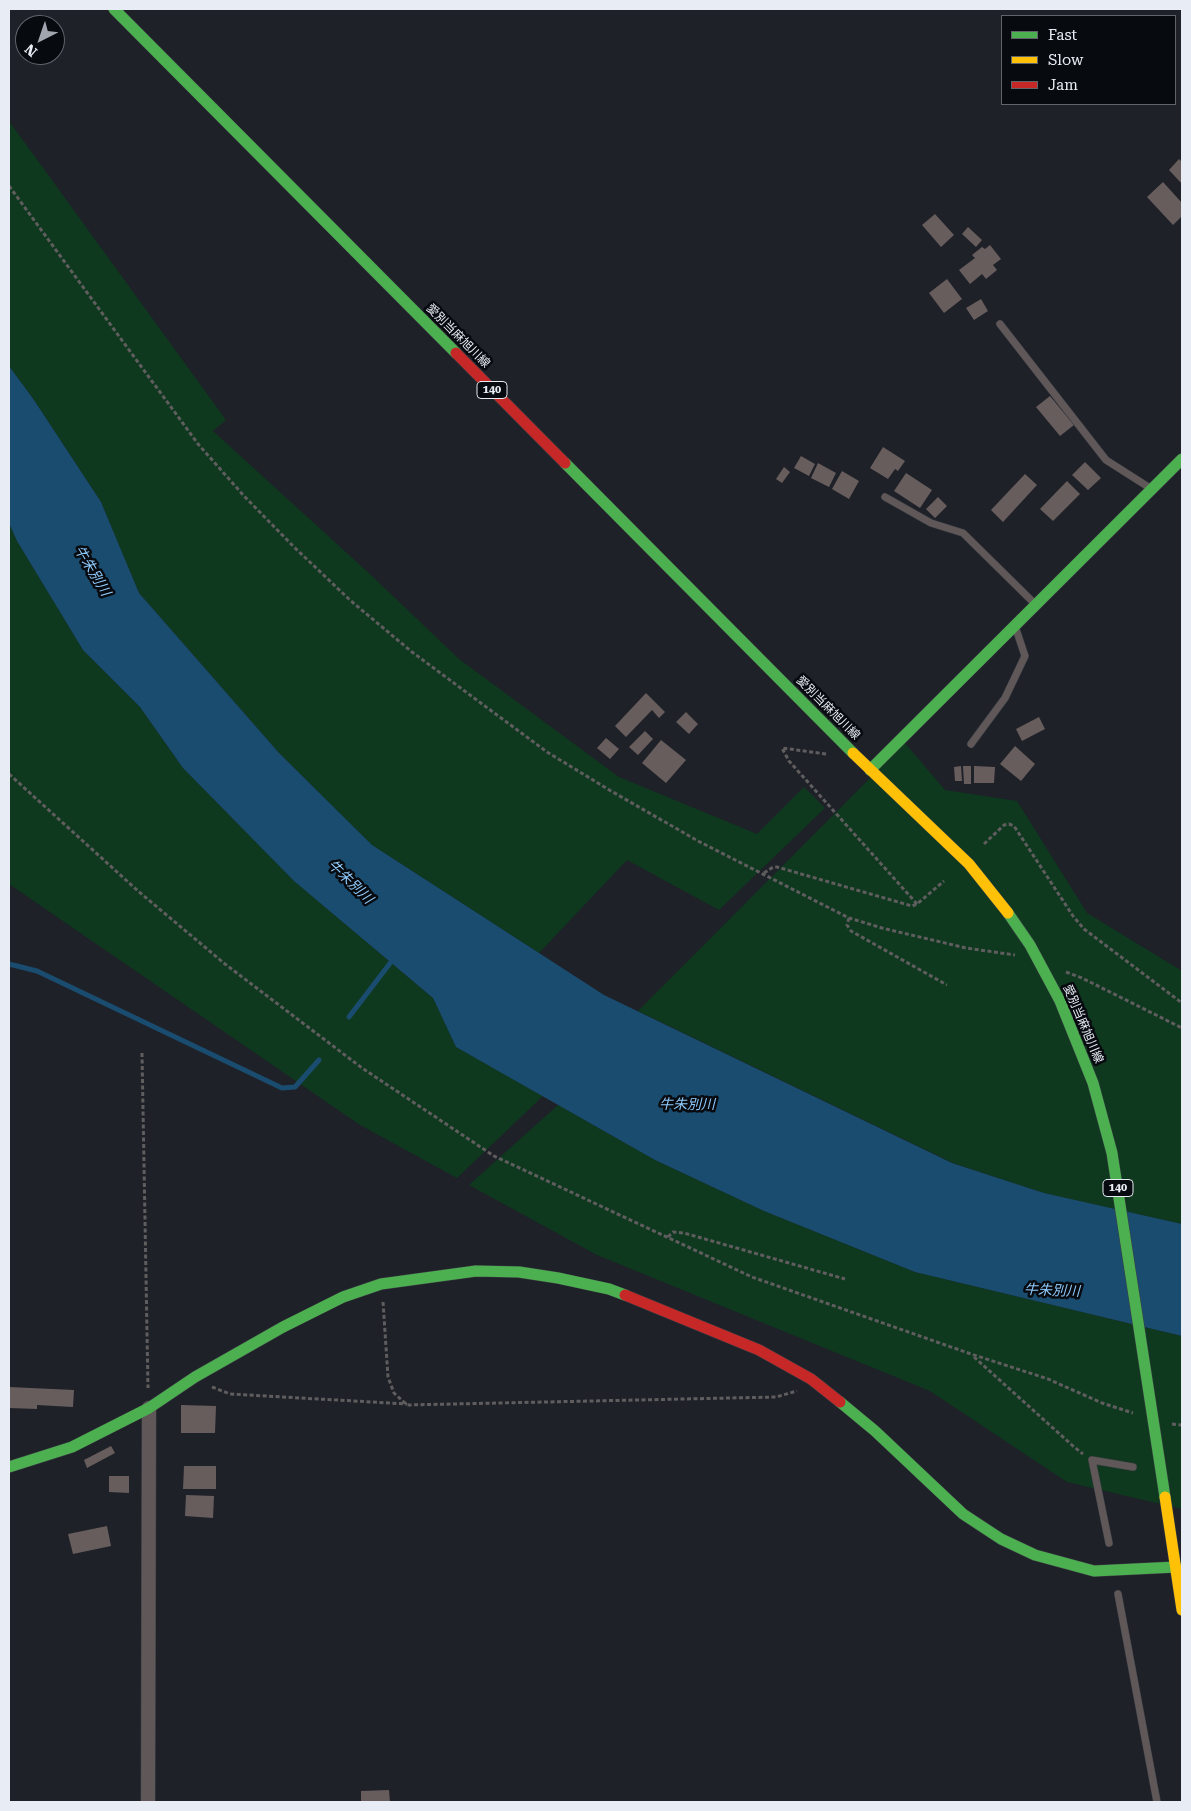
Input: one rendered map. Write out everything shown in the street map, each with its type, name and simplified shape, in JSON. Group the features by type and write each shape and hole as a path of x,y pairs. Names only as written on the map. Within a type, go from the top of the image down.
{"main road":[{"name":"愛別当麻旭川線","path":"114,9 870,770 969,864 1000,902 1030,945 1060,1001 1093,1083 1112,1153 1182,1610"},
{"path":"870,770 1182,459"},
{"path":"9,1467 72,1447 149,1408 195,1376 283,1327 343,1297 382,1284 476,1271 510,1272 558,1278 610,1289 759,1350 811,1379 875,1431 963,1514 1001,1539 1035,1555 1094,1571 1176,1567"}],"street":[{"path":"148,1802 149,1408"}],"lane":[{"path":"1000,324 1106,460 1152,489"},
{"path":"885,497 931,523 963,533 1036,605"},
{"path":"971,744 1005,698 1024,656 1015,626"},
{"path":"1109,1543 1092,1460 1133,1468"},
{"path":"1118,1594 1157,1802"}],"path":[{"path":"9,186 198,444 244,496 294,547 351,600 412,652 547,752 611,791 698,840 849,918 966,948 1020,955 1015,948"},
{"path":"833,755 782,748 789,762 917,904"},
{"path":"9,774 131,884 225,964 362,1068 494,1156 752,1276 971,1354 1048,1379 1102,1403 1139,1414"},
{"path":"984,844 1004,825 1014,826 1073,916 1084,929 1182,1002"},
{"path":"764,873 773,867 778,867 905,906 917,904 944,881"},
{"path":"849,918 847,925 851,931 947,986"},
{"path":"1063,971 1082,978 1182,1028"},
{"path":"142,1053 149,1408"},
{"path":"668,1237 673,1232 684,1233 845,1279"},
{"path":"382,1284 388,1377 394,1393 407,1404"},
{"path":"971,1354 1073,1446 1092,1460"},
{"path":"195,1376 212,1387 230,1394 407,1404 776,1397 795,1393 811,1379"},
{"path":"1169,1423 1182,1425"}],"green space":[{"path":"9,121 226,420 213,431 371,575 459,659 619,777 757,834 804,787 825,808 719,910 627,860 539,953 372,845 279,753 139,593 101,502 34,400 9,366"},
{"path":"9,523 17,541 83,650 140,707 183,768 294,881 433,998 456,1047 543,1096 457,1178 360,1125 9,884"},
{"path":"905,743 945,790 1017,801 1087,913 1182,971 1182,1224 1044,1193 953,1163 638,1011"},
{"path":"558,1105 655,1160 764,1211 915,1272 1182,1336 1182,1509 1067,1482 930,1391 597,1255 469,1185"}],"water":[{"name":"牛朱別川","path":"9,366 34,400 101,502 139,593 279,753 372,845 604,995 952,1163 1044,1193 1182,1224 1182,1336 915,1272 764,1211 655,1160 456,1047 433,998 294,881 183,768 140,707 83,650 17,541 9,523"}],"building":[{"path":"1179,159 1182,162 1182,184 1169,170"},
{"path":"1163,182 1182,203 1182,216 1173,225 1147,197"},
{"path":"935,214 954,235 941,247 922,225"},
{"path":"968,227 982,240 976,247 962,234"},
{"path":"990,245 1001,259 993,265 997,270 986,279 982,274 970,284 959,270 975,258 972,255 982,247 985,249"},
{"path":"947,279 962,299 944,313 929,293"},
{"path":"981,299 988,311 974,320 966,308"},
{"path":"1050,396 1074,425 1060,436 1036,407"},
{"path":"883,447 905,461 898,471 895,469 888,479 870,468"},
{"path":"801,456 815,464 809,476 794,468"},
{"path":"1085,462 1101,478 1088,490 1072,475"},
{"path":"818,463 836,473 829,487 811,478"},
{"path":"784,467 790,472 782,483 776,479"},
{"path":"842,471 859,481 849,499 832,489"},
{"path":"906,473 932,490 920,508 894,491"},
{"path":"1025,474 1037,485 1003,522 991,510"},
{"path":"1067,481 1080,494 1053,521 1040,509"},
{"path":"938,497 947,506 935,518 926,509"},
{"path":"646,693 665,712 659,718 652,710 626,737 615,726"},
{"path":"686,712 698,724 689,734 676,722"},
{"path":"1039,717 1045,729 1022,741 1016,729"},
{"path":"645,731 653,739 638,755 629,747"},
{"path":"606,738 619,749 610,759 597,748"},
{"path":"661,740 686,760 666,783 642,763"},
{"path":"1015,746 1035,764 1021,781 1000,764"},
{"path":"961,766 962,781 955,781 954,767"},
{"path":"963,766 971,766 971,784 964,784"},
{"path":"974,766 995,767 994,783 974,783"},
{"path":"9,1387 74,1390 73,1407 37,1405 37,1409 9,1408"},
{"path":"181,1405 216,1406 215,1433 181,1433"},
{"path":"111,1446 115,1453 87,1468 84,1460"},
{"path":"184,1466 216,1466 216,1489 183,1489"},
{"path":"109,1476 129,1476 129,1493 109,1492"},
{"path":"186,1495 214,1496 213,1518 185,1516"},
{"path":"107,1526 111,1546 73,1554 68,1534"},
{"path":"389,1790 390,1802 361,1802 361,1791"}],"waterway":[{"path":"349,1017 394,958"},
{"path":"9,964 37,971 282,1088 295,1087 319,1060"}],"traffic: fast":[{"path":"114,9 456,353"},
{"path":"870,770 1182,459"},
{"path":"565,463 853,753"},
{"path":"1008,913 1030,945 1060,1001 1093,1083 1112,1153 1165,1497"},
{"path":"9,1467 72,1447 149,1408 195,1377 283,1327 343,1297 381,1284 476,1271 519,1272 609,1289 625,1295"},
{"path":"840,1402 875,1431 963,1514 1001,1539 1035,1555 1094,1571 1176,1567"}],"traffic: slow":[{"path":"853,753 969,864 1008,913"},
{"path":"1165,1497 1182,1610"}],"traffic: jam":[{"path":"456,353 565,463"},
{"path":"625,1295 759,1350 811,1379 840,1402"}]}
